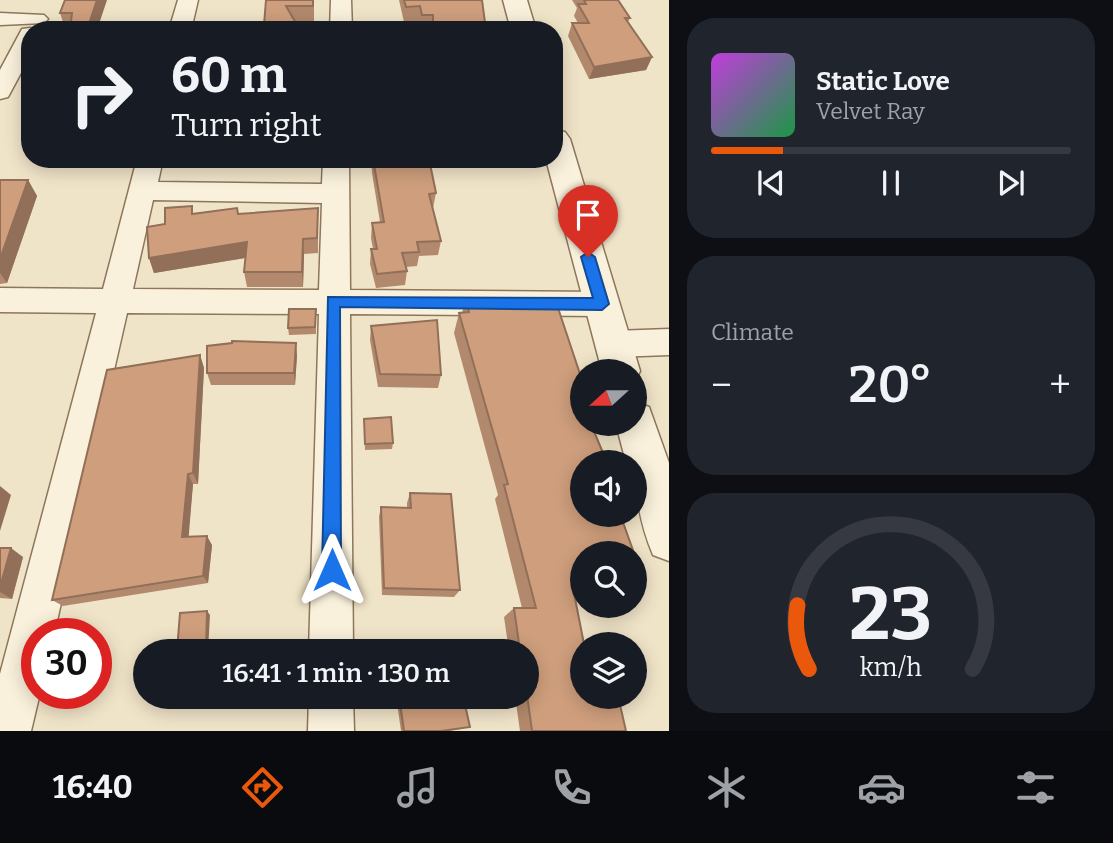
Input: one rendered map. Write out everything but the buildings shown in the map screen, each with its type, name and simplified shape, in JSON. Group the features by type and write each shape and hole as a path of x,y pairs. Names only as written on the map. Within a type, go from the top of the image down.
{"street":[{"path":"182,21 188,0"},
{"path":"341,0 341,21"},
{"path":"515,0 521,21"},
{"path":"0,19 21,26"},
{"path":"0,92 21,53"},
{"path":"563,167 618,357 668,342"},
{"path":"331,639 335,168"},
{"path":"8,731 113,301 147,175 334,194"},
{"path":"0,300 602,304"},
{"path":"639,436 668,538"},
{"path":"331,709 331,731"}],"route":[{"path":"332,570 333,301 602,304 588,257"}]}
